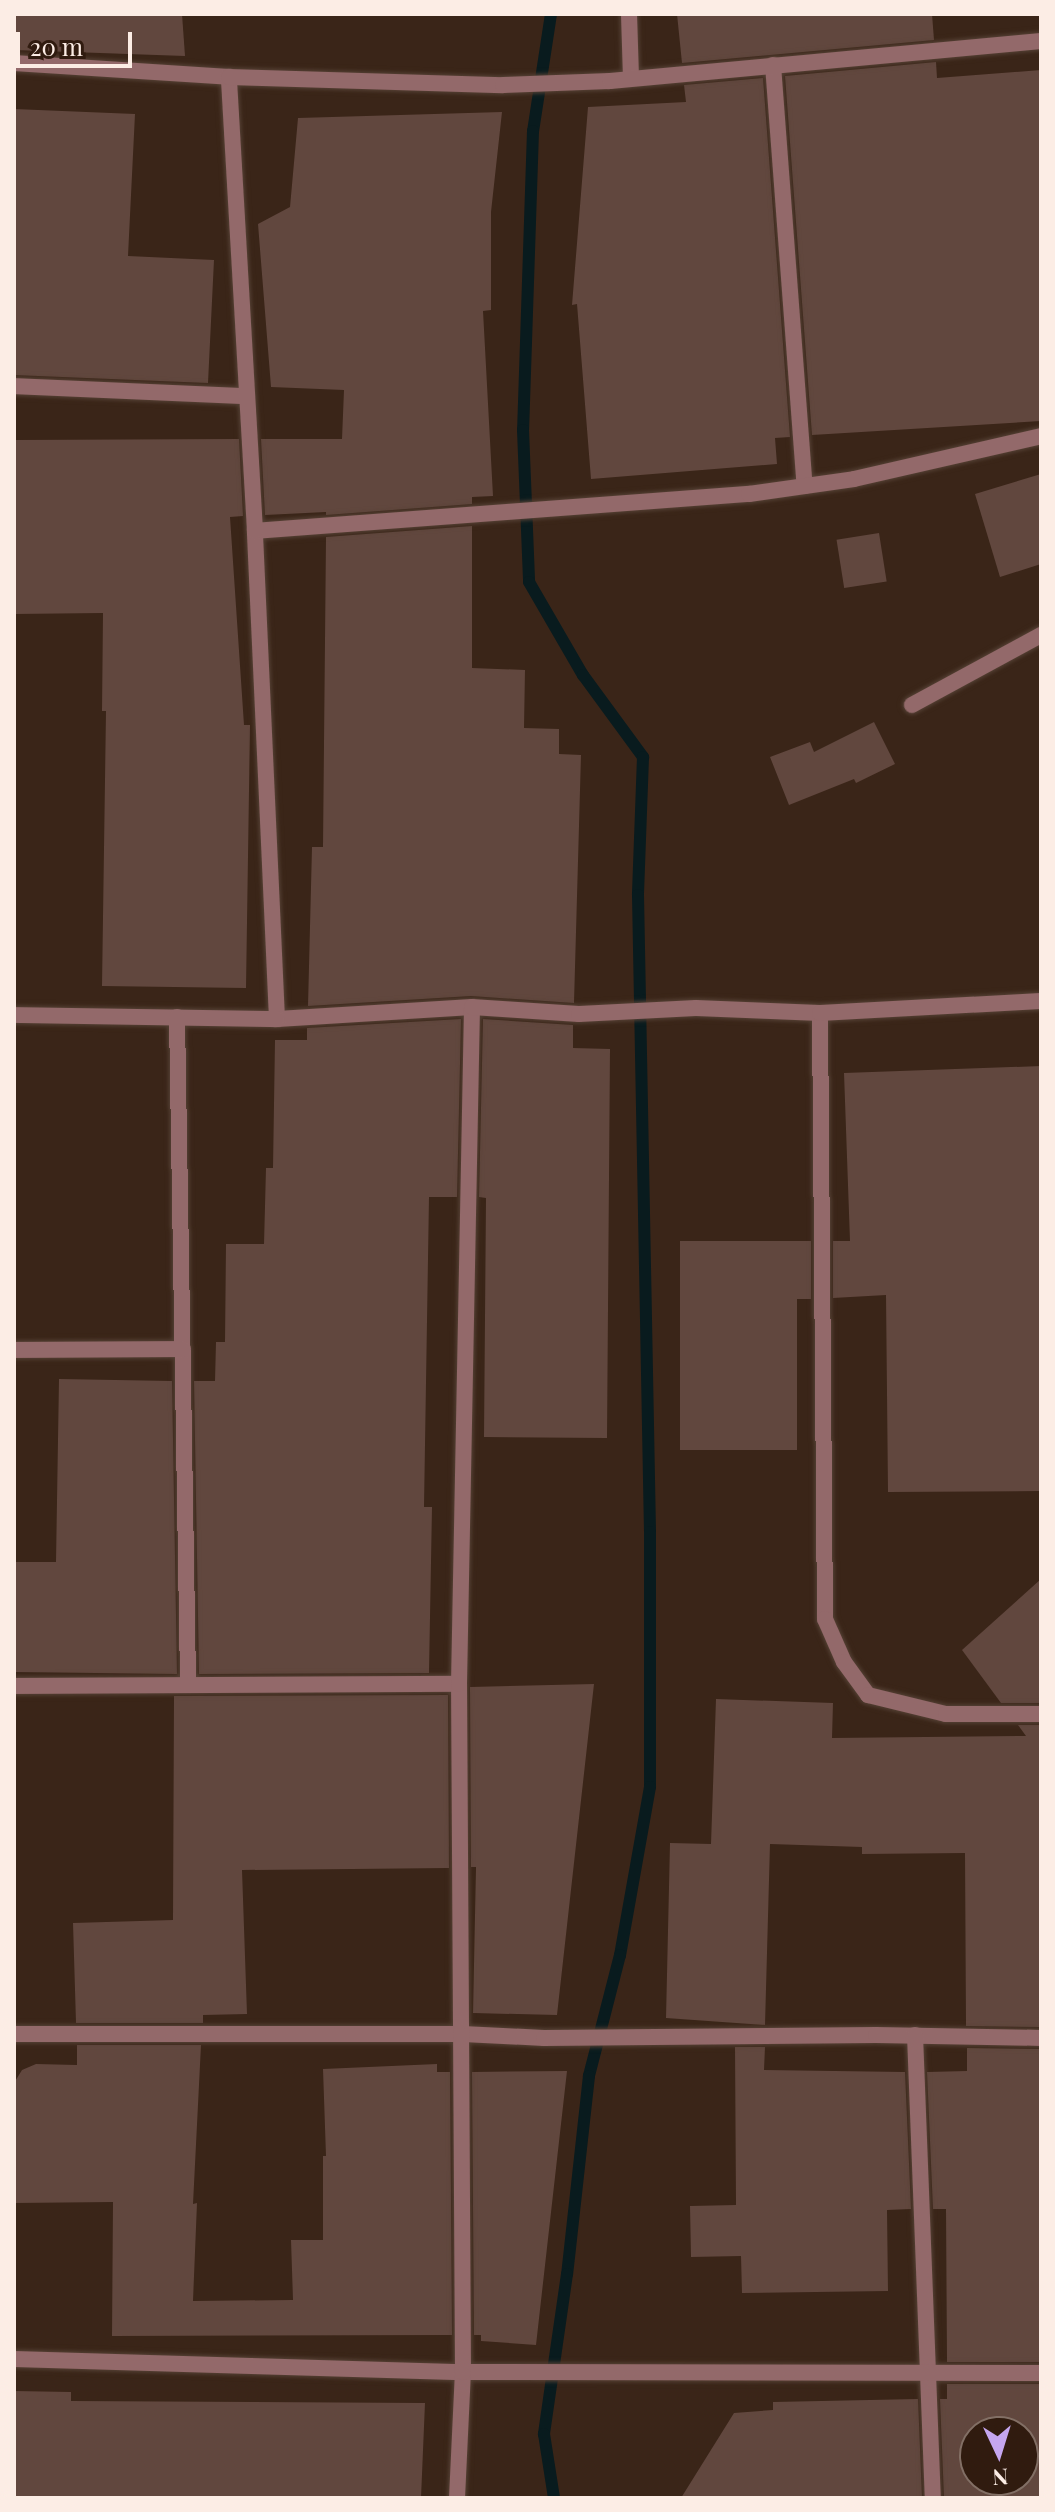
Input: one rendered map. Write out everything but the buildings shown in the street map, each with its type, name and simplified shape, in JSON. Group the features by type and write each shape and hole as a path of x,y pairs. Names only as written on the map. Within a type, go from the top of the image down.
{"street":[{"path":"629,14 631,78"},
{"path":"14,63 229,77 503,85 610,81 1041,41"},
{"path":"773,65 805,486"},
{"path":"229,77 255,531 277,1019"},
{"path":"14,386 245,396"},
{"path":"255,531 567,510 805,486 854,479 1041,436"},
{"path":"912,705 1041,635"},
{"path":"14,1015 277,1019 472,1007 579,1014 696,1008 820,1013 1041,1001"},
{"path":"457,2498 463,2372 459,1684 472,1007"},
{"path":"820,1013 825,1619 844,1662 868,1695 946,1714 1041,1714"},
{"path":"177,1017 188,1683"},
{"path":"14,1350 183,1349"},
{"path":"14,1686 459,1684"},
{"path":"14,2034 463,2034 544,2038 915,2035 1041,2038"},
{"path":"915,2035 933,2498"},
{"path":"14,2359 463,2372 1041,2373"}],"waterway":[{"path":"551,14 533,131 523,430 529,582 583,675 643,757 638,895 650,1532 650,1787 620,1955 589,2076 567,2274 544,2434 554,2498"}]}
